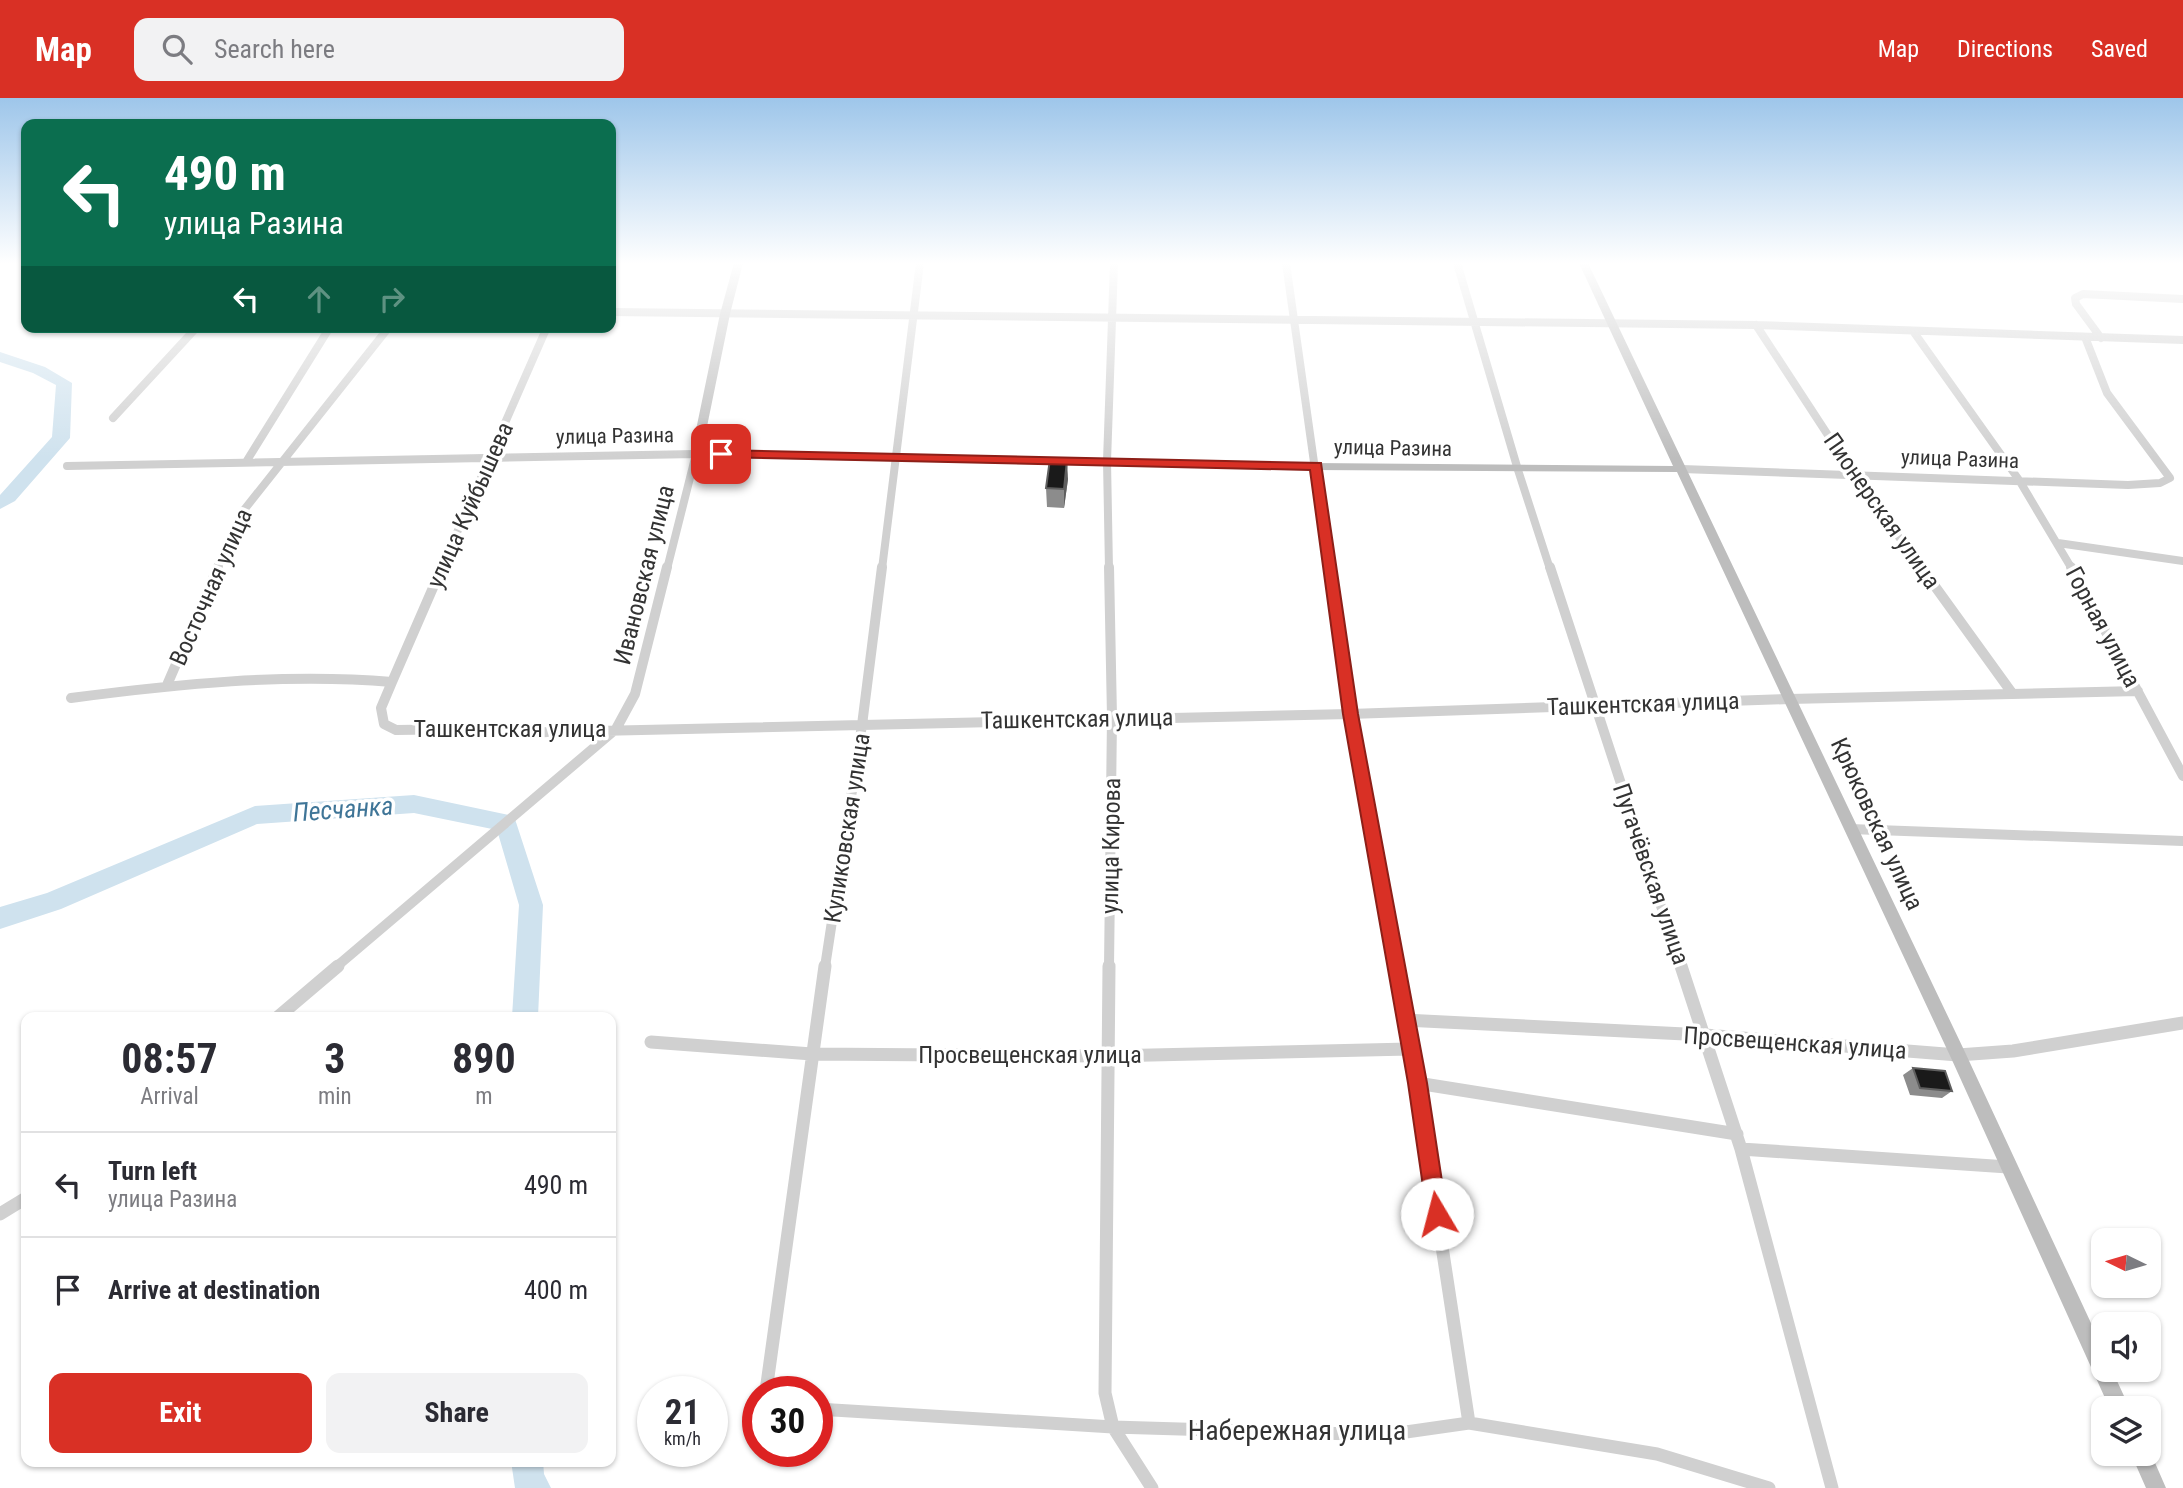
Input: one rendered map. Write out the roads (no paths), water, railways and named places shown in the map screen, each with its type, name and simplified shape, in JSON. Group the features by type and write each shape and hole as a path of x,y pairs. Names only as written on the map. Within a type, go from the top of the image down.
{"street":[{"name":"Ивановская улица","path":"616,729 635,694 696,454 722,328"},
{"name":"Куликовская улица","path":"768,1376 812,1054 862,725 912,328"},
{"name":"улица Кирова","path":"1112,328 1107,461 1112,717 1105,1393 1113,1427 1152,1488"},
{"path":"1295,328 1350,714 1417,1083 1469,1423"},
{"name":"Пугачёвская улица","path":"1478,328 1518,470 1737,1134 1832,1488"},
{"name":"Крюковская улица","path":"1615,328 1958,1055 2114,1396"},
{"name":"Пионерская улица","path":"1757,328 1854,475 2012,693"},
{"path":"1815,328 2183,340"},
{"path":"2094,328 2101,338"},
{"name":"Горная улица","path":"1913,331 2019,480 2058,543 2183,776"},
{"path":"113,418 191,333"},
{"path":"246,462 326,333"},
{"name":"Восточная улица","path":"167,685 240,515 384,333"},
{"name":"улица Куйбышева","path":"392,682 544,333"},
{"name":"улица Разина","path":"67,466 696,454 1518,470 1682,469 2128,485 2160,483 2170,478 2107,393 2085,337"},
{"path":"2058,543 2183,561"},
{"path":"71,698 167,685 293,678 356,678 392,682"},
{"name":"Ташкентская улица","path":"392,682 381,708 384,724 396,730 468,729 507,733 1112,717 1350,714 1789,699 2138,691"},
{"path":"284,1012 616,729"},
{"path":"1850,829 2183,841"},
{"name":"Просвещенская улица","path":"1404,1020 1705,1035 1958,1055 2013,1051 2183,1023"},
{"name":"Просвещенская улица","path":"651,1042 812,1054 1108,1056 1409,1049"},
{"path":"1417,1083 1737,1134"},
{"path":"1741,1149 2008,1167"},
{"path":"0,1214 21,1201"},
{"name":"Набережная улица","path":"833,1410 1113,1427 1385,1435 1469,1423 1657,1454 1769,1488"},
{"path":"2146,1466 2156,1488"}],"waterway":[{"name":"Песчанка","path":"0,357 39,370 64,383 61,438 9,497 0,503"},
{"name":"Песчанка","path":"0,918 52,902 255,815 414,804 506,823 531,905 525,1012"},
{"name":"Песчанка","path":"527,1467 528,1480 534,1488"}]}
